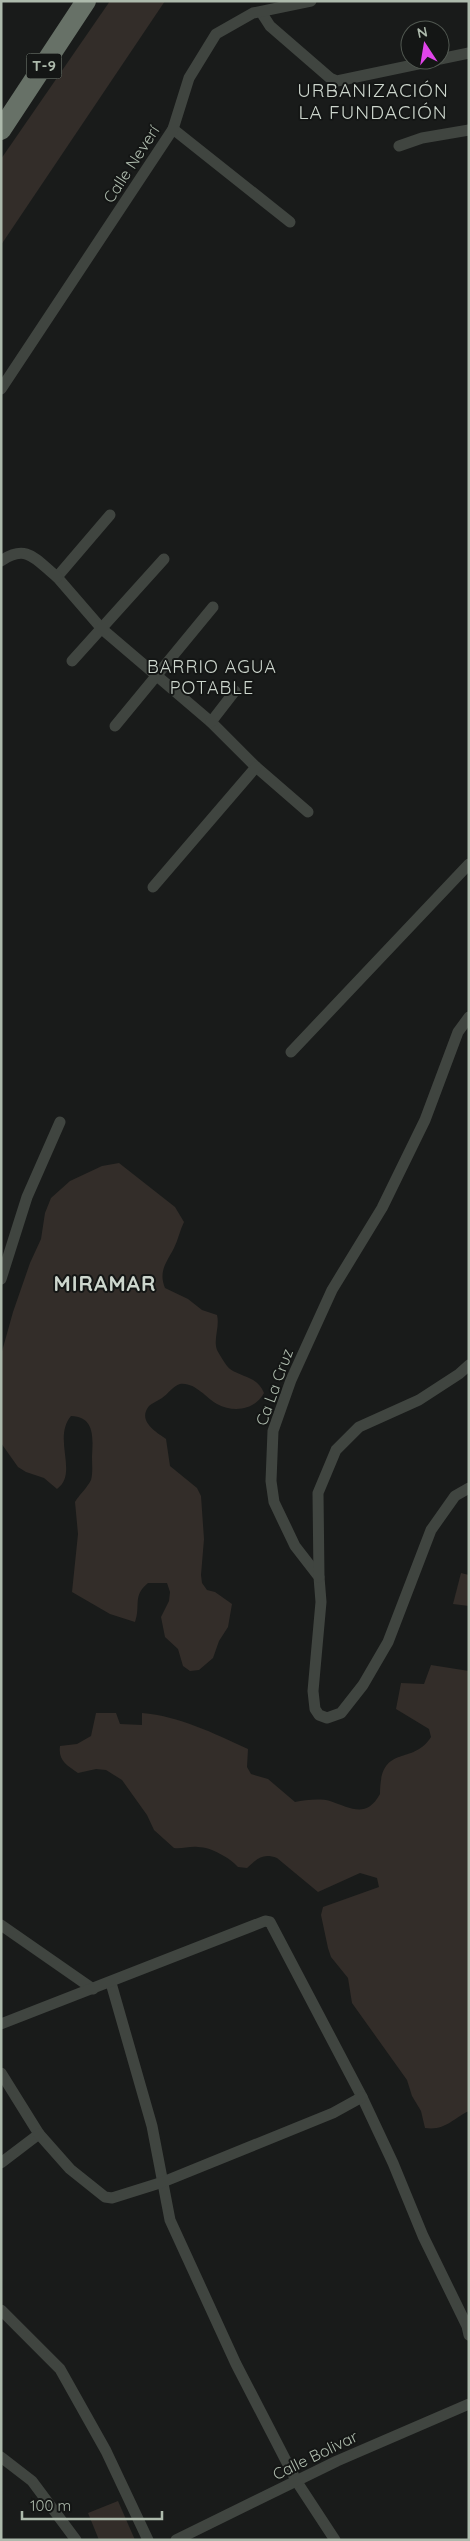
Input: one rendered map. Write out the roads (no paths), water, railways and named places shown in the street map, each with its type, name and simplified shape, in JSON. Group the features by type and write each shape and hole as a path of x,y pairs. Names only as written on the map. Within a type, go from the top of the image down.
{"highway":[{"name":"T-9","path":"1,107 70,1"},
{"name":"T-9","path":"1,130 86,1"}],"street":[{"name":"Calle Neverí","path":"1,389 173,130 189,78 216,34 253,14 311,1"},
{"path":"261,12 270,26 330,78 337,81 400,68"},
{"path":"450,57 469,53"},
{"path":"173,130 290,222"},
{"path":"399,146 422,138 469,130"},
{"path":"57,577 110,515"},
{"path":"1,561 12,554 20,552 27,554 57,577 102,629 210,722 256,767 308,812"},
{"path":"72,661 164,559"},
{"path":"115,726 213,607"},
{"path":"210,722 235,691"},
{"path":"153,887 256,767"},
{"path":"291,1052 469,864"},
{"name":"Ca La Cruz","path":"319,1577 295,1546 274,1502 271,1481 273,1431 291,1380 332,1290 382,1208 425,1120 458,1032 469,1017"},
{"path":"1,1279 28,1198 60,1122"},
{"path":"469,1365 459,1374 419,1400 358,1426 336,1450 318,1493 319,1641 313,1691 315,1709 319,1715 327,1718 341,1713 363,1685 388,1642 431,1530 455,1496 469,1488"},
{"path":"1,2024 265,1922 270,1922 362,2097 393,2163 423,2236 467,2326 469,2335"},
{"path":"1,1925 94,1989"},
{"path":"111,1983 152,2126 170,2220 236,2364 297,2482 335,2540"},
{"path":"1,2073 39,2134 70,2169 106,2197 118,2197 163,2182 333,2112 362,2097"},
{"path":"1,2163 39,2134"},
{"path":"1,2310 60,2369 106,2451 148,2540"},
{"name":"Calle Bolivar","path":"176,2540 337,2461 469,2404"},
{"path":"1,2457 32,2481 76,2540"}],"district":[{"name":"URBANIZACIÓN LA FUNDACIÓN","path":"373,101"},
{"name":"BARRIO AGUA POTABLE","path":"212,678"},
{"name":"MIRAMAR","path":"105,1284"}]}
